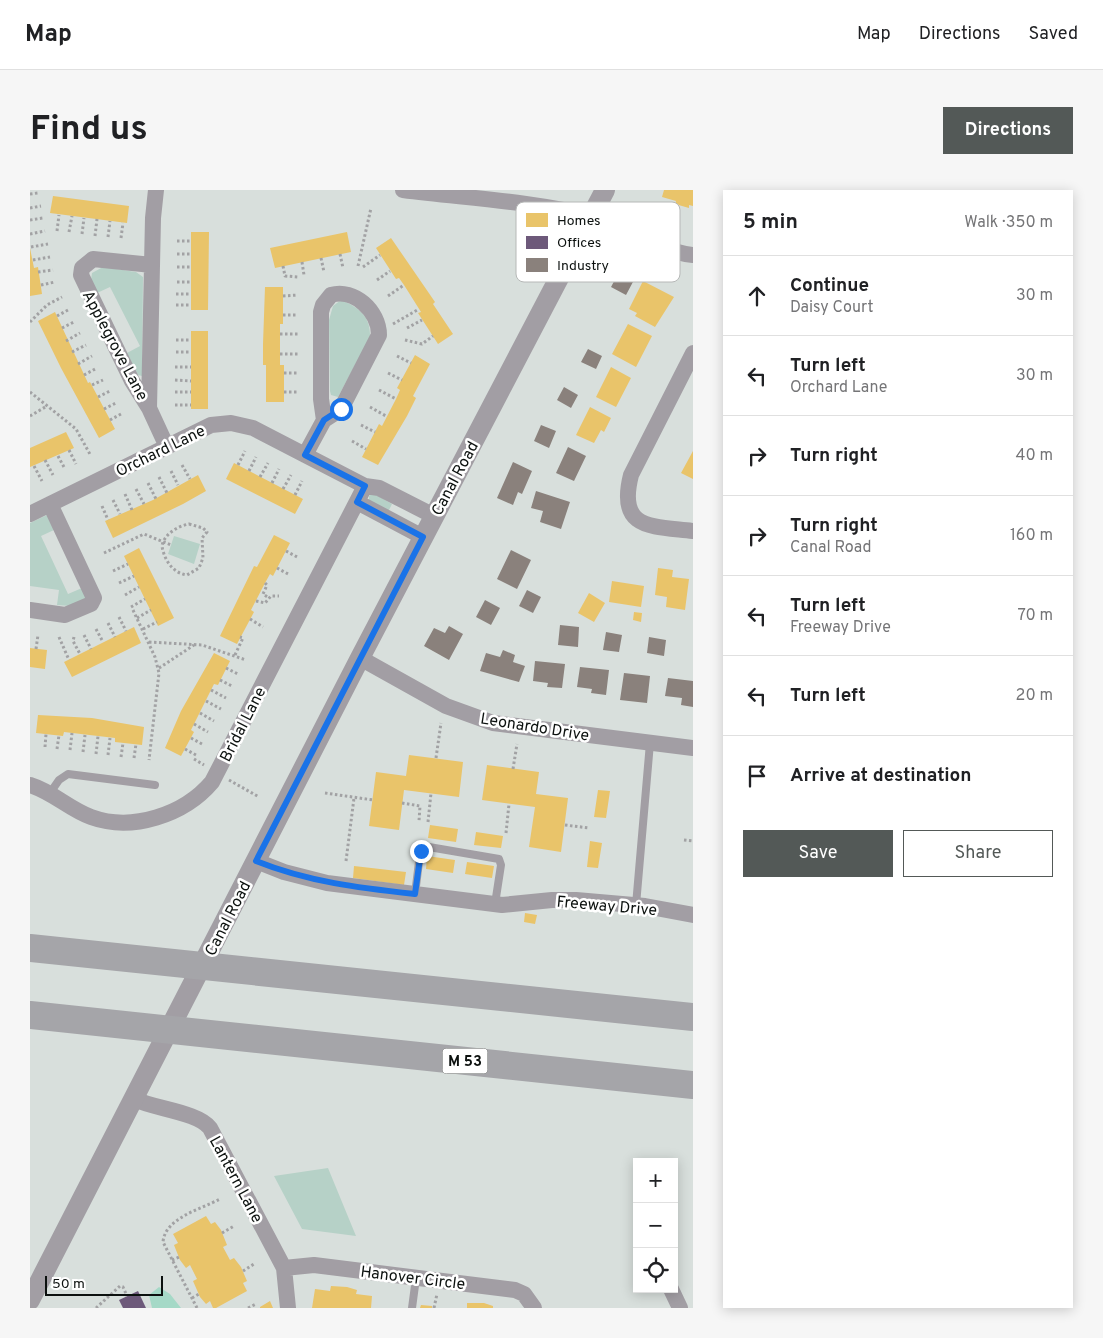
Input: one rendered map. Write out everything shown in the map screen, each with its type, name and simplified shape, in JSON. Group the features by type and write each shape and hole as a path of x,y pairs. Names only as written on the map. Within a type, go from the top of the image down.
{"highway":[{"path":"30,948 693,1018"},
{"name":"M 53","path":"30,1015 693,1085"}],"street":[{"name":"Applegrove Lane","path":"150,408 153,218 156,190"},
{"path":"402,190 516,204"},
{"name":"Canal Road","path":"599,202 605,190"},
{"path":"680,252 693,255"},
{"name":"Applegrove Lane","path":"152,265 93,259 82,268 82,281 132,381 150,408 167,447"},
{"name":"Canal Road","path":"30,1300 360,658 557,282"},
{"path":"305,455 324,420 341,409 379,335 377,323 363,302 346,293 331,295 321,312 321,399 324,420"},
{"path":"693,353 631,475 627,496 631,514 641,524 693,531"},
{"name":"Orchard Lane","path":"30,514 211,425 232,423 262,432 365,486 379,488 434,516"},
{"name":"Bridal Lane","path":"30,785 50,793 78,811 92,817 132,821 159,818 186,804 204,791 212,782 365,486"},
{"path":"357,502 423,537"},
{"path":"30,610 65,614 91,604 94,598 50,504"},
{"name":"Leonardo Drive","path":"360,658 446,706 493,722 693,748"},
{"name":"Freeway Drive","path":"256,861 284,872 327,883 495,904 563,899 636,905 693,915"},
{"name":"Lantern Lane","path":"134,1098 157,1108 199,1118 205,1122 284,1268 288,1308"},
{"name":"Hanover Circle","path":"284,1268 314,1265 515,1290 524,1294 534,1308"},
{"path":"673,1293 680,1308"}],"lane":[{"path":"132,381 143,385 150,377"},
{"path":"636,905 650,743"},
{"path":"50,793 59,780 68,774 155,785"},
{"path":"415,894 420,854 423,849 429,847 499,859 501,865 495,904"},
{"path":"412,1308 416,1278"}],"path":[{"path":"30,194 38,193"},
{"path":"30,208 41,206"},
{"path":"358,266 371,208"},
{"path":"57,231 59,214"},
{"path":"69,232 72,216"},
{"path":"30,220 43,218"},
{"path":"82,234 84,218"},
{"path":"95,236 97,220"},
{"path":"108,237 110,221"},
{"path":"121,238 123,223"},
{"path":"30,234 46,231"},
{"path":"177,241 191,241"},
{"path":"31,247 48,244"},
{"path":"177,254 191,254"},
{"path":"340,254 343,268"},
{"path":"363,267 380,255"},
{"path":"33,260 50,257"},
{"path":"321,258 324,272"},
{"path":"302,262 304,276"},
{"path":"283,266 285,276 298,277"},
{"path":"177,267 191,267"},
{"path":"38,272 52,270"},
{"path":"377,280 390,271"},
{"path":"41,284 55,282"},
{"path":"176,282 191,282"},
{"path":"388,296 404,285"},
{"path":"176,294 191,294"},
{"path":"283,296 298,295"},
{"path":"30,322 47,305 62,298"},
{"path":"176,305 191,305"},
{"path":"391,326 419,309"},
{"path":"57,316 68,310"},
{"path":"284,315 298,315"},
{"path":"407,328 422,320"},
{"path":"62,328 74,322"},
{"path":"66,341 80,333"},
{"path":"280,334 298,334"},
{"path":"405,340 422,344 433,336"},
{"path":"176,340 191,340"},
{"path":"72,352 86,345"},
{"path":"176,352 191,352"},
{"path":"280,354 298,354"},
{"path":"78,364 92,356"},
{"path":"397,356 410,363"},
{"path":"176,367 191,367"},
{"path":"84,375 97,368"},
{"path":"284,373 298,373"},
{"path":"388,373 402,380"},
{"path":"92,386 103,380"},
{"path":"175,380 191,381"},
{"path":"379,390 396,399"},
{"path":"98,397 110,391"},
{"path":"30,392 76,429 91,456"},
{"path":"175,392 191,392"},
{"path":"284,392 298,392"},
{"path":"104,409 116,403"},
{"path":"175,405 191,405"},
{"path":"30,416 47,406"},
{"path":"370,407 386,416"},
{"path":"110,420 121,414"},
{"path":"361,425 375,432"},
{"path":"352,441 366,449"},
{"path":"69,450 76,464"},
{"path":"238,465 245,451"},
{"path":"58,456 65,470"},
{"path":"249,471 256,457"},
{"path":"46,460 53,475"},
{"path":"260,477 268,463"},
{"path":"182,465 190,479"},
{"path":"34,466 42,481"},
{"path":"272,483 279,469"},
{"path":"171,471 178,485"},
{"path":"284,489 291,475"},
{"path":"159,477 168,493"},
{"path":"295,495 302,481"},
{"path":"148,483 156,498"},
{"path":"136,488 144,504"},
{"path":"125,494 132,510"},
{"path":"113,500 120,514"},
{"path":"102,506 108,520"},
{"path":"184,525 196,525 206,529 207,533 202,538 202,561 198,571 184,574 171,566 165,559 163,541 168,534 184,525"},
{"path":"104,553 140,535 149,535 171,544"},
{"path":"286,551 299,558"},
{"path":"113,572 128,564"},
{"path":"277,568 290,575"},
{"path":"119,583 134,576"},
{"path":"265,583 268,585 263,594 269,598"},
{"path":"125,595 139,587"},
{"path":"256,601 265,604 273,595 279,596"},
{"path":"145,599 132,608 149,642 160,678 149,760"},
{"path":"137,618 151,610"},
{"path":"119,617 126,631"},
{"path":"250,620 263,627"},
{"path":"143,629 157,622"},
{"path":"108,623 115,637"},
{"path":"96,629 103,642"},
{"path":"36,649 38,635"},
{"path":"84,635 92,648"},
{"path":"74,636 73,641 80,654"},
{"path":"59,637 69,660"},
{"path":"235,655 243,638 240,637"},
{"path":"149,642 194,644 235,655 246,660"},
{"path":"158,668 194,644"},
{"path":"226,668 238,674"},
{"path":"220,680 232,686"},
{"path":"211,690 226,698"},
{"path":"206,701 220,709"},
{"path":"200,713 214,721"},
{"path":"436,758 441,723"},
{"path":"194,724 208,732"},
{"path":"70,750 72,733"},
{"path":"45,747 46,734"},
{"path":"57,749 59,735"},
{"path":"83,752 85,735"},
{"path":"96,754 98,736"},
{"path":"108,755 110,738"},
{"path":"191,738 202,744"},
{"path":"122,757 123,743"},
{"path":"134,758 136,744"},
{"path":"513,769 517,744"},
{"path":"185,749 196,755"},
{"path":"194,759 209,768"},
{"path":"225,778 259,797"},
{"path":"325,793 372,800"},
{"path":"428,822 432,793"},
{"path":"346,861 354,798"},
{"path":"402,804 420,806 419,821"},
{"path":"506,833 509,804"},
{"path":"565,824 589,828"},
{"path":"684,840 693,841"},
{"path":"197,1308 163,1242 167,1228 180,1219 220,1199"},
{"path":"222,1233 234,1226"},
{"path":"172,1260 179,1257"},
{"path":"243,1271 254,1264"},
{"path":"96,1308 120,1286 123,1287 127,1296"},
{"path":"434,1308 438,1288"},
{"path":"192,1298 199,1294"},
{"path":"248,1308 256,1304"}],"shaded area":[{"path":"103,267 136,272 143,277 142,376 138,375 127,353 140,346 110,287 97,293 91,280 92,273"},
{"path":"341,300 358,309 366,318 370,337 338,397 331,395 330,391 329,320 333,306"},
{"path":"373,493 392,504 388,512 369,501 369,496"},
{"path":"47,515 54,530 41,536 68,594 82,588 86,599 70,606 57,605 59,590 30,586 30,523"},
{"path":"174,536 200,544 194,564 168,554"},
{"path":"328,1168 356,1236 302,1229 274,1176"},
{"path":"159,1287 170,1294 181,1308 152,1308 149,1295"}],"building: Homes":[{"path":"664,190 693,190 693,206 689,205 689,208 680,205 680,202 662,197"},
{"path":"53,196 129,206 127,223 50,213"},
{"path":"191,232 209,232 208,310 191,310"},
{"path":"347,232 351,252 275,268 270,248"},
{"path":"391,238 435,302 433,304 453,334 438,344 418,313 421,312 404,285 399,278 396,279 376,248"},
{"path":"30,248 34,268 38,267 42,294 30,296"},
{"path":"642,282 674,297 655,327 635,316 637,313 629,309"},
{"path":"265,287 283,287 283,324 280,324 280,365 284,365 284,402 266,402 266,365 263,365"},
{"path":"55,312 88,383 90,382 115,429 99,438 38,321"},
{"path":"628,324 652,336 636,367 612,354"},
{"path":"191,331 208,331 208,409 191,409"},
{"path":"415,355 430,364 413,396 416,398 407,416 378,465 362,457 379,424 382,426 400,390 397,388"},
{"path":"611,367 631,378 616,407 596,397"},
{"path":"590,407 611,418 604,432 601,430 594,443 576,435"},
{"path":"66,432 74,448 30,467 30,448"},
{"path":"693,451 693,479 681,473"},
{"path":"234,463 303,499 295,514 226,479"},
{"path":"198,475 206,491 113,538 105,521 153,500"},
{"path":"274,535 290,543 273,576 270,574 265,583 251,610 254,612 237,644 220,636 254,566 257,567"},
{"path":"139,548 174,618 158,626 124,556"},
{"path":"658,568 673,570 672,577 689,579 685,610 666,607 667,597 655,595"},
{"path":"612,581 644,586 641,607 609,602"},
{"path":"589,593 605,603 594,622 578,613"},
{"path":"634,612 642,613 641,622 633,620"},
{"path":"134,627 141,643 72,677 64,662"},
{"path":"30,648 47,650 45,669 30,667"},
{"path":"214,653 230,661 218,685 214,684 191,730 194,732 181,756 165,748 181,711"},
{"path":"38,715 92,718 144,727 142,745 115,742 115,738 64,732 63,736 36,733"},
{"path":"409,755 463,762 459,797 404,790 399,830 369,826 376,772 406,776"},
{"path":"487,765 539,772 536,794 568,798 561,852 529,847 535,807 482,800"},
{"path":"598,790 610,791 606,818 594,817"},
{"path":"430,825 458,829 456,842 428,838"},
{"path":"476,832 503,836 501,848 474,845"},
{"path":"590,841 602,843 598,868 587,867"},
{"path":"427,856 455,860 453,873 426,869"},
{"path":"467,862 494,866 492,878 465,874"},
{"path":"354,866 406,872 404,885 353,878"},
{"path":"525,913 537,915 535,924 524,922"},
{"path":"206,1216 211,1224 215,1222 221,1230 227,1245 223,1247 230,1260 234,1258 241,1267 247,1281 243,1283 247,1291 216,1308 213,1308 210,1301 206,1304 200,1297 193,1281 197,1279 190,1265 186,1268 180,1260 174,1245 178,1243 173,1234"},
{"path":"331,1286 347,1287 357,1290 356,1294 372,1296 371,1308 312,1308 315,1289 330,1291"},
{"path":"270,1301 273,1308 260,1308 260,1307"},
{"path":"467,1303 484,1303 493,1306 493,1308 467,1308"},
{"path":"421,1305 432,1306 432,1308 420,1308"}],"building: Offices":[{"path":"138,1291 146,1308 123,1308 119,1300"}],"building: Industry":[{"path":"614,282 633,282 626,295 611,287"},
{"path":"588,349 602,356 596,369 581,362"},
{"path":"564,387 578,395 571,408 557,400"},
{"path":"541,425 556,431 549,448 534,441"},
{"path":"568,447 586,456 574,481 556,473"},
{"path":"513,462 532,471 522,494 518,492 513,505 497,498"},
{"path":"536,491 570,502 561,529 540,522 543,511 531,508"},
{"path":"511,550 531,560 517,589 497,579"},
{"path":"527,590 541,597 533,613 519,606"},
{"path":"485,600 500,608 491,625 476,617"},
{"path":"560,625 579,627 578,647 558,645"},
{"path":"449,626 463,634 449,660 424,646 434,628 445,633"},
{"path":"606,632 622,635 619,652 603,650"},
{"path":"649,637 666,640 664,656 647,653"},
{"path":"503,650 515,655 513,662 525,666 519,682 480,671 486,653 500,657"},
{"path":"535,661 565,664 562,688 547,687 548,683 533,681"},
{"path":"580,667 609,670 606,695 591,693 592,689 577,687"},
{"path":"624,673 650,676 647,703 620,700"},
{"path":"668,678 693,681 693,707 681,705 682,698 665,696"}],"route":[{"path":"341,409 324,420 305,455 365,486 357,502 423,537 256,861 284,872 327,883 415,894 421,851"}]}
